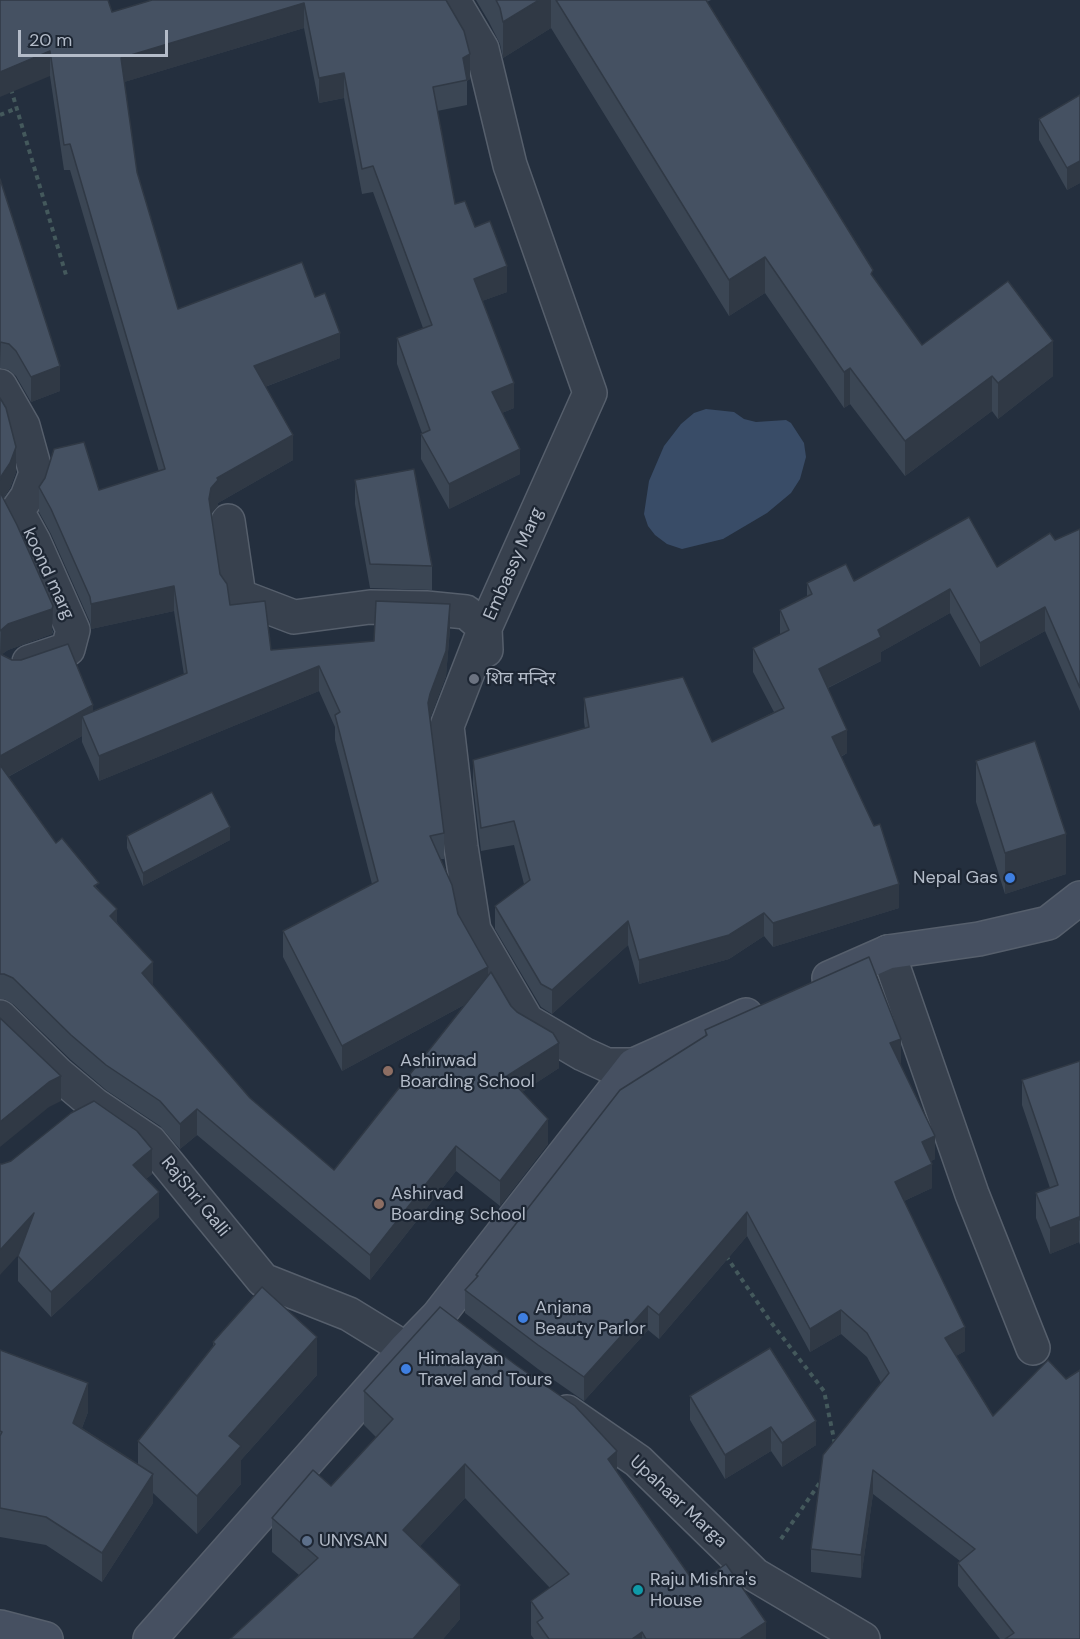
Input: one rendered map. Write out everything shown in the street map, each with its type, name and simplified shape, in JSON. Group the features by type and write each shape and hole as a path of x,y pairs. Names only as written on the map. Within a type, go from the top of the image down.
{"street":[{"name":"Embassy Marg","path":"453,0 482,50 510,165 591,393 486,643 447,726 461,847 474,930 526,1021 607,1065 634,1065"},
{"name":"koond marg","path":"0,386 23,426 36,473 27,497 17,510 34,542 73,630 68,649 15,667"},
{"path":"228,521 239,596 294,617 370,608 426,608 466,612 486,643"},
{"path":"803,990 888,952 979,939 1048,923 1080,898"},
{"path":"888,952 972,1194 1033,1348"},
{"path":"150,1639 406,1349 438,1316 634,1065 772,1004"},
{"name":"RajShri Galli","path":"0,1017 58,1074 82,1111 150,1142 263,1280 349,1314 406,1349"},
{"path":"438,1316 465,1337"},
{"name":"Upahaar Marga","path":"545,1397 638,1461 755,1575 863,1639"},
{"path":"0,1627 46,1639"}],"path":[{"path":"10,87 66,275"},
{"path":"0,115 16,108"},
{"path":"725,1254 770,1321 824,1392 836,1447"},
{"path":"755,1575 825,1477"}],"water":[{"path":"706,409 734,412 744,419 756,422 786,420 791,423 804,443 806,457 800,479 791,493 767,513 723,539 682,549 667,544 648,526 644,514 649,481 664,446 681,424 694,413"}],"building":[{"path":"0,0 108,0 112,12 152,0 446,0 464,31 470,54 463,58 467,80 433,87 455,204 465,201 475,227 490,221 507,266 474,279 514,383 492,392 520,449 449,484 421,434 430,430 397,338 432,325 373,166 362,169 344,73 319,78 304,3 121,58 137,172 178,309 302,262 315,297 325,293 340,333 254,366 293,435 217,478 218,480 211,488 209,499 220,574 227,584 230,605 265,601 271,650 374,641 376,601 450,604 446,651 428,703 444,833 430,836 452,885 458,914 488,967 342,1046 283,931 378,881 335,715 340,712 319,666 99,756 82,716 187,673 174,586 91,604 51,509 39,487 45,478 54,449 84,442 99,490 165,469 70,144 64,145 50,51 0,72"},
{"path":"496,0 539,0 503,22"},
{"path":"556,0 706,0 873,270 871,274 922,345 1008,281 1053,341 998,383 992,376 905,441 850,368 844,372 765,257 729,280"},
{"path":"1080,95 1080,161 1067,168 1039,119"},
{"path":"0,179 60,366 31,377 16,351 9,344 0,342"},
{"path":"0,398 6,408 16,447 0,480"},
{"path":"414,469 432,566 370,564 355,480"},
{"path":"0,492 53,606 52,609 8,624 0,631"},
{"path":"969,517 997,567 1050,533 1055,540 1080,529 1080,688 1045,607 980,643 950,589 878,630 881,637 819,669 847,730 832,737 874,826 880,824 899,884 773,923 764,913 729,935 639,960 628,921 552,990 541,984 495,906 530,880 514,821 481,828 473,760 589,727 584,698 683,677 712,742 784,708 753,648 789,630 780,610 812,594 807,583 846,564 854,581"},
{"path":"68,644 93,705 0,756 0,652 12,660 21,660"},
{"path":"1035,741 1066,834 1005,853 976,761"},
{"path":"0,765 56,843 62,838 99,883 94,886 117,909 110,916 153,962 142,973 250,1098 334,1170 491,972 511,1006 517,1012 553,1033 559,1043 507,1076 548,1119 500,1181 456,1146 370,1255 197,1109 180,1124 160,1101 106,1065 71,1035 13,978 0,974"},
{"path":"212,792 230,827 143,873 127,836"},
{"path":"869,957 901,1039 890,1043 935,1136 922,1142 932,1164 895,1182 965,1327 945,1338 993,1416 1048,1360 1066,1379 1080,1370 1080,1639 1005,1639 1014,1633 958,1563 975,1549 873,1470 861,1555 811,1549 823,1455 889,1373 867,1333 841,1310 810,1329 747,1212 659,1315 648,1306 584,1377 465,1290 620,1090 707,1035 705,1030"},
{"path":"0,1018 61,1076 49,1082 0,1122"},
{"path":"1080,1061 1080,1220 1079,1217 1050,1228 1036,1193 1058,1185 1022,1080"},
{"path":"94,1101 137,1131 152,1149 133,1165 159,1192 51,1292 18,1256 34,1213 0,1250 0,1164 11,1161 71,1113"},
{"path":"262,1287 317,1337 229,1436 241,1446 197,1496 138,1441 215,1344 213,1342"},
{"path":"440,1307 516,1365 575,1406 617,1451 608,1459 696,1585 726,1564 766,1622 740,1639 646,1639 642,1632 632,1639 549,1639 537,1622 543,1618 531,1601 569,1574 465,1464 403,1530 460,1585 413,1639 230,1639 318,1558 272,1518 313,1470 331,1486 393,1419 364,1391"},
{"path":"770,1348 816,1421 782,1443 771,1427 725,1455 690,1396"},
{"path":"0,1350 88,1383 73,1423 153,1474 102,1553 46,1517 0,1508 0,1436 2,1432 0,1431"}],"place":[{"name":"शिव मन्दिर","path":"474,679"},
{"name":"Nepal Gas","path":"1010,878"},
{"name":"Ashirwad Boarding School","path":"388,1071"},
{"name":"Ashirvad Boarding School","path":"379,1204"},
{"name":"Anjana Beauty Parlor","path":"523,1318"},
{"name":"Himalayan Travel and Tours","path":"406,1369"},
{"name":"UNYSAN","path":"307,1541"},
{"name":"Raju Mishra's House","path":"638,1590"}]}
